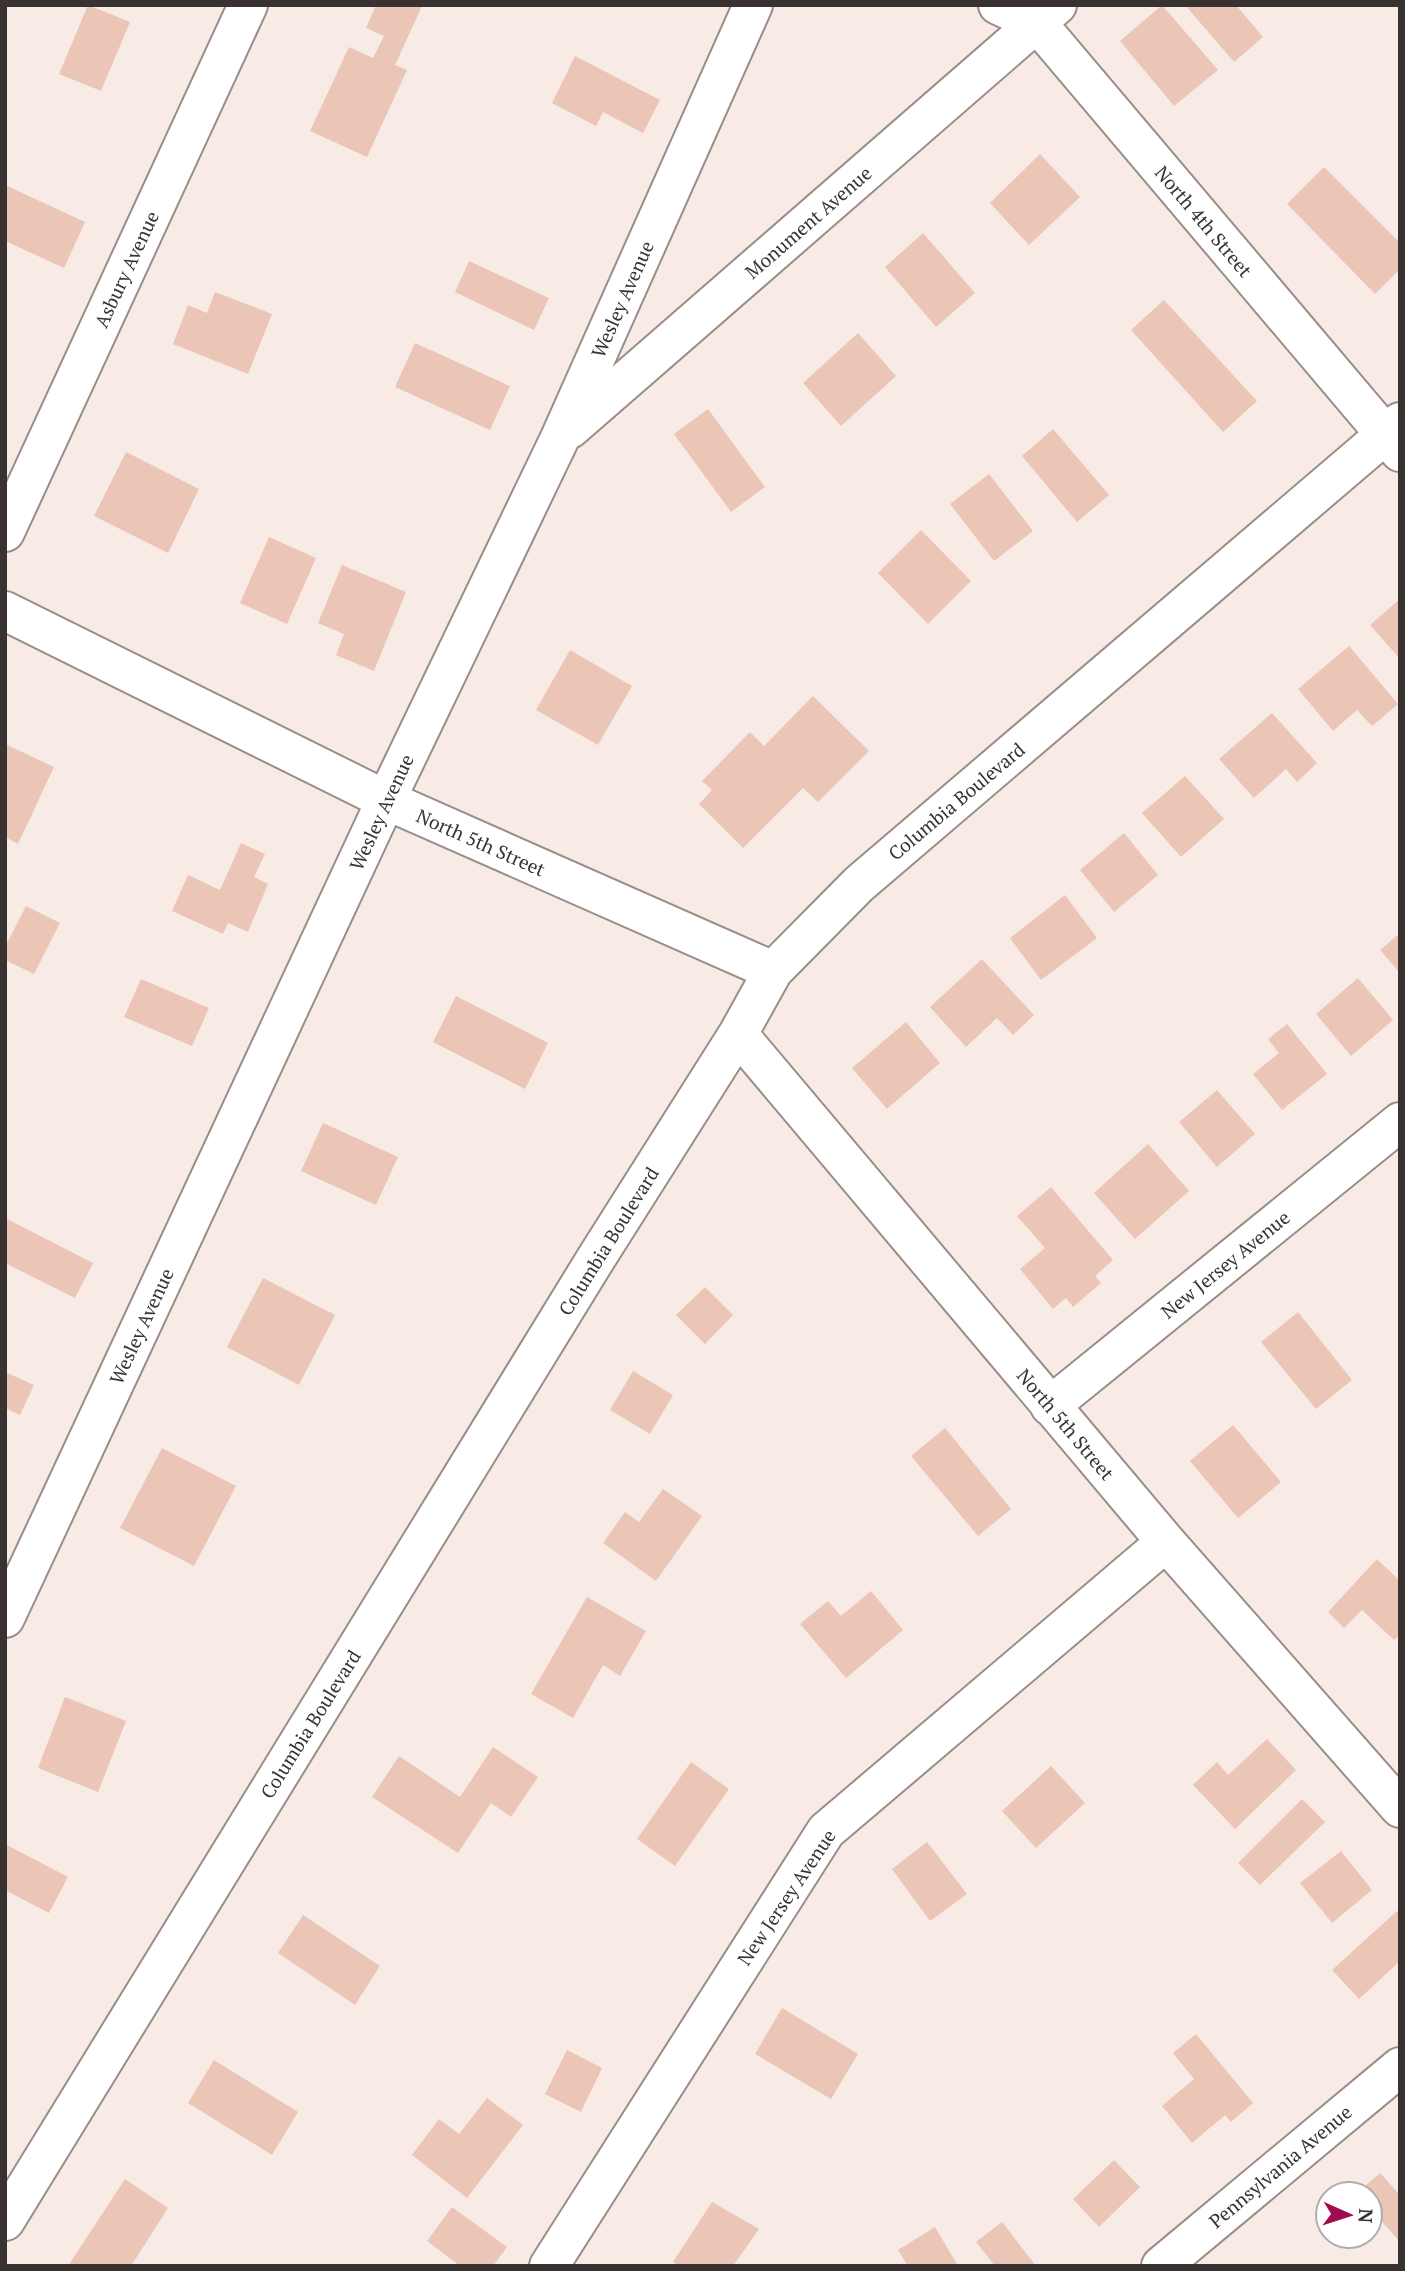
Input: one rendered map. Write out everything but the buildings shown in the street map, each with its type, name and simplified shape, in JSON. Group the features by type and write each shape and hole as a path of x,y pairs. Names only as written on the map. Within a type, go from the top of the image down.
{"street":[{"name":"Asbury Avenue","path":"5,532 248,5"},
{"name":"Wesley Avenue","path":"5,1618 386,800 560,438 753,5"},
{"name":"North 4th Street","path":"998,5 1047,14 1395,437"},
{"name":"Monument Avenue","path":"560,438 1047,14"},
{"name":"Columbia Boulevard","path":"5,2221 603,1248 738,1034 773,971 859,884 1395,437"},
{"name":"North 5th Street","path":"5,611 386,800 773,971"},
{"name":"North 5th Street","path":"738,1034 1166,1542 1393,1785"},
{"name":"New Jersey Avenue","path":"1050,1406 1400,1122"},
{"name":"New Jersey Avenue","path":"549,2266 826,1831 1166,1542"},
{"name":"Pennsylvania Avenue","path":"1161,2266 1400,2067"}]}
